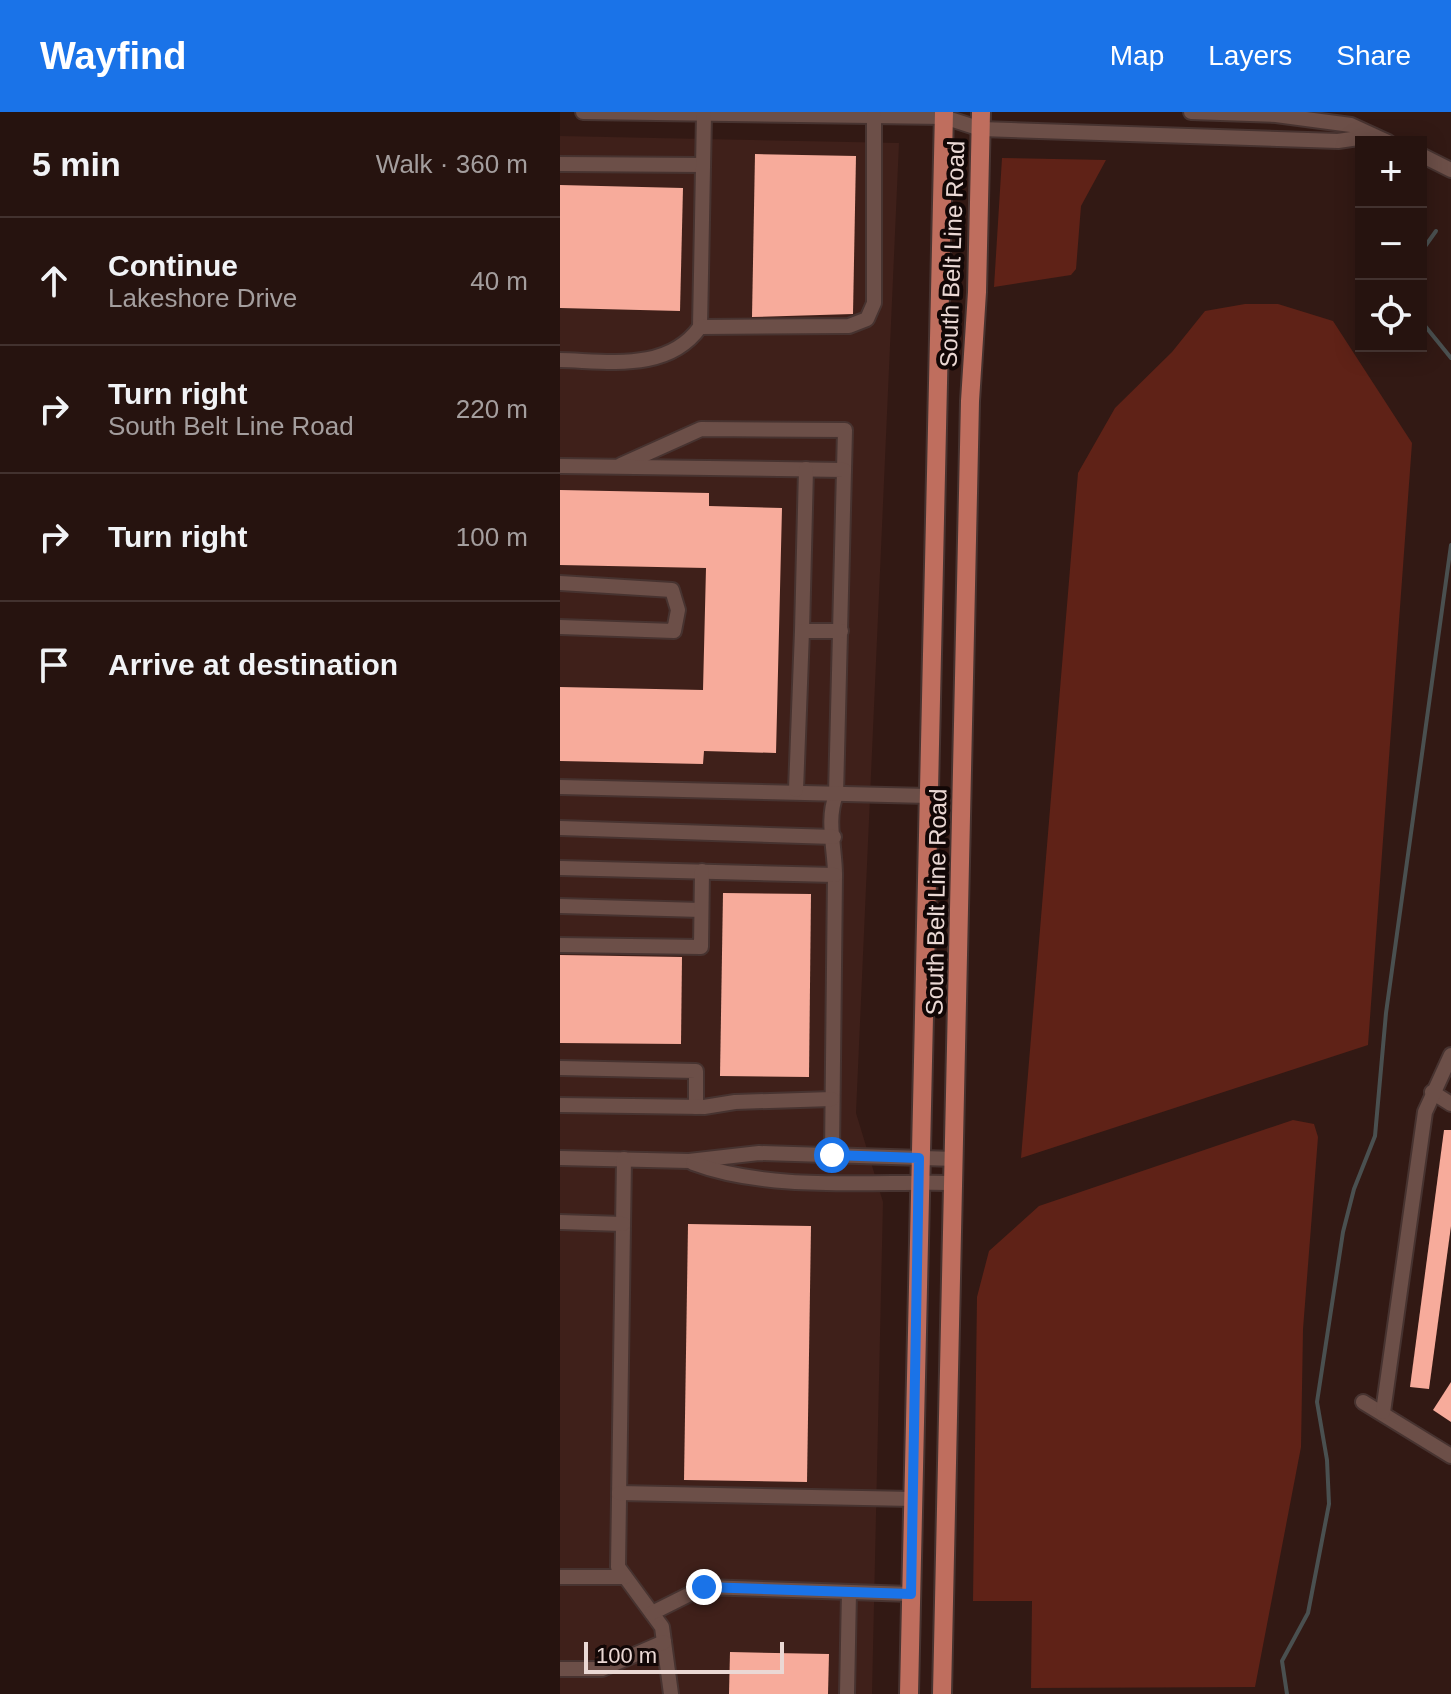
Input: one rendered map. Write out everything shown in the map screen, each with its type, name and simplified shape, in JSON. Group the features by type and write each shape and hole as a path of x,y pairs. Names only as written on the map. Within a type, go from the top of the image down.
{"main road":[{"name":"South Belt Line Road","path":"909,1694 919,1158 949,114"},
{"name":"South Belt Line Road","path":"942,1694 970,401 981,121"},
{"path":"929,796 963,797"}],"street":[{"path":"583,112 874,116 949,114 981,121 1226,137 1338,141 1355,138"},
{"path":"1191,112 1276,115 1351,125 1372,136"},
{"path":"560,360 647,361 681,348 700,327 704,114"},
{"path":"1226,114 1226,137"},
{"path":"700,327 849,326 867,319 874,303 874,116"},
{"path":"1427,158 1451,170"},
{"path":"560,164 703,165"},
{"path":"616,467 701,429 845,430 836,795 830,823 834,837 835,875 832,1155"},
{"path":"560,466 844,470"},
{"path":"796,790 806,469"},
{"path":"560,583 672,590 678,610 674,631 560,627"},
{"path":"802,631 841,631"},
{"path":"560,787 796,790 836,795 929,796"},
{"path":"560,828 834,837"},
{"path":"560,868 835,875"},
{"path":"560,945 701,947 702,871"},
{"path":"560,906 701,910"},
{"path":"1383,1412 1425,1112 1451,1055"},
{"path":"560,1068 696,1071 696,1107"},
{"path":"1432,1092 1451,1104"},
{"path":"560,1105 696,1107 832,1099"},
{"path":"560,1158 689,1161 759,1153 955,1159"},
{"path":"624,1159 618,1567 662,1627 671,1694"},
{"path":"689,1161 716,1172 762,1180 954,1183"},
{"path":"560,1222 623,1224"},
{"path":"1363,1402 1451,1456"},
{"path":"619,1493 913,1499"},
{"path":"560,1577 625,1577"},
{"path":"652,1613 704,1587 911,1594"},
{"path":"847,1694 849,1592"},
{"path":"560,1669 602,1669 664,1642"}],"shaded area":[{"path":"560,136 899,143 856,1113 883,1202 872,1694 560,1694"},
{"path":"1002,158 1106,160 1081,206 1076,269 1071,275 994,287"},
{"path":"1245,304 1278,304 1333,321 1412,443 1368,1045 1021,1158 1078,473 1115,408 1172,352 1205,311"},
{"path":"1293,1120 1314,1124 1318,1137 1303,1329 1301,1447 1255,1687 1031,1688 1032,1601 973,1601 977,1297 989,1251 1039,1206"}],"building":[{"path":"755,154 856,156 853,314 752,317"},
{"path":"560,185 683,188 680,311 560,308"},
{"path":"560,490 709,493 709,506 782,508 776,753 704,751 703,764 560,761 560,687 703,690 706,568 560,565"},
{"path":"723,893 811,894 809,1077 720,1076"},
{"path":"560,955 682,957 681,1044 560,1043"},
{"path":"1444,1130 1451,1130 1451,1226 1429,1389 1410,1387"},
{"path":"688,1224 811,1226 807,1482 684,1480"},
{"path":"1451,1382 1451,1422 1433,1410"},
{"path":"730,1652 829,1654 828,1694 729,1694"}],"waterway":[{"path":"1427,244 1436,231"},
{"path":"1427,328 1451,358"},
{"path":"1287,1694 1282,1661 1308,1613 1329,1504 1327,1460 1317,1402 1343,1232 1354,1189 1375,1136 1386,1013 1451,545"}],"route":[{"path":"704,1587 911,1594 919,1158 832,1155"}]}
